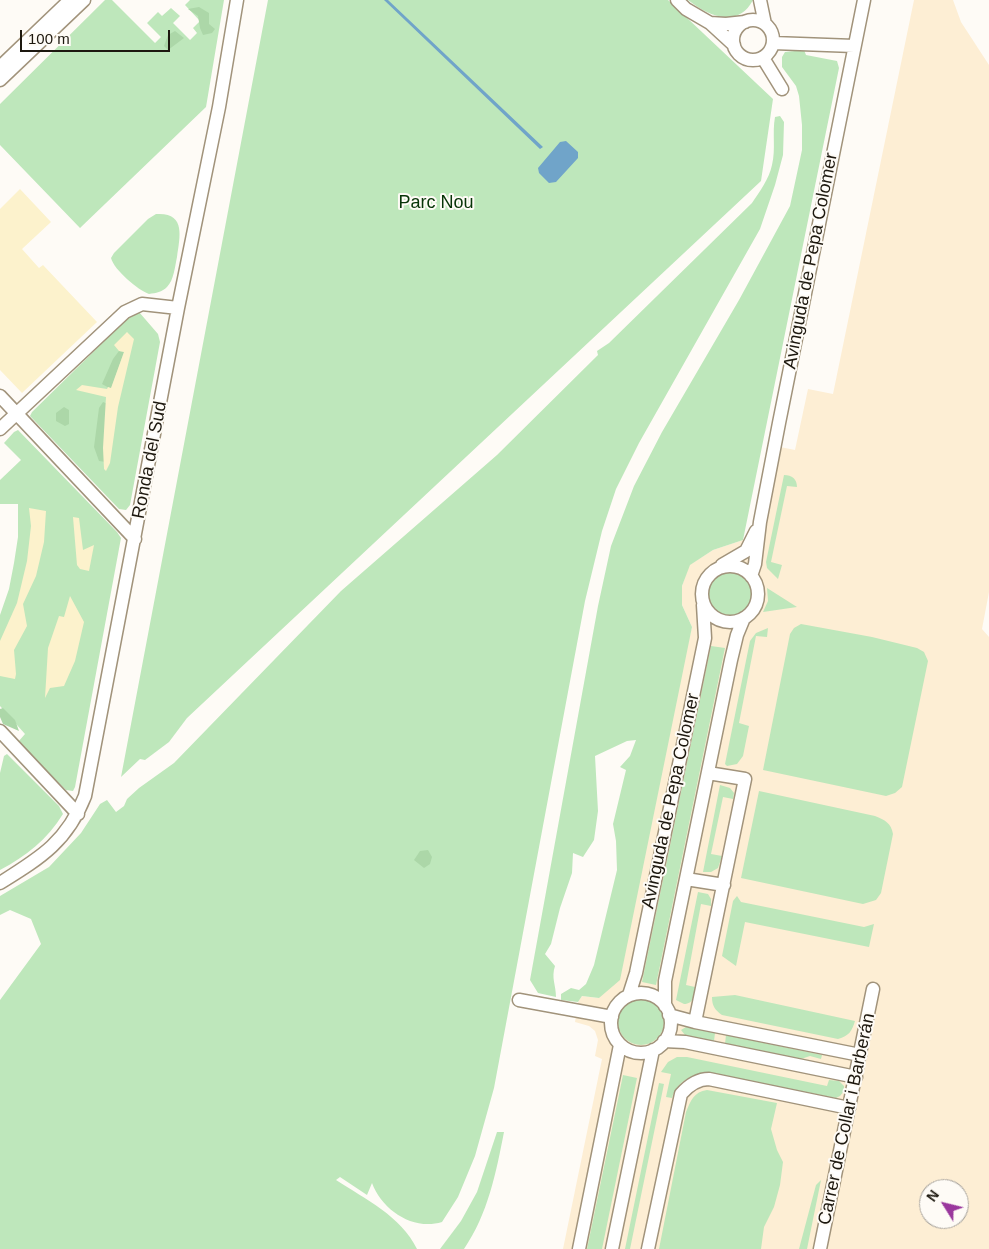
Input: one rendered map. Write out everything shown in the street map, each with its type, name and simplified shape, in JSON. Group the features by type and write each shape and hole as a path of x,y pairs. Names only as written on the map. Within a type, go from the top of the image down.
{"street":[{"path":"1,71 70,0"},
{"path":"1,71 84,0"},
{"name":"Ronda del Sud","path":"0,883 46,853 58,841 78,814 85,796 178,308 219,107 237,0"},
{"path":"677,0 686,10 710,23 734,45"},
{"path":"760,0 765,24 773,35 774,43 771,50 763,58 752,61 744,58 736,51 733,38 735,31 748,21 760,0"},
{"name":"Avinguda de Pepa Colomer","path":"751,576 755,564 760,522 864,0"},
{"path":"710,23 726,24 748,21 765,24"},
{"path":"774,43 854,46"},
{"path":"763,58 782,89"},
{"path":"0,429 125,312 142,304 178,308"},
{"path":"0,396 135,538"},
{"name":"Avinguda de Pepa Colomer","path":"714,570 746,552 760,522"},
{"path":"731,565 740,567 751,576 757,584 758,594 755,607 749,615 734,622 724,622 710,615 703,605 701,592 705,579 714,570 731,565"},
{"name":"Avinguda de Pepa Colomer","path":"629,995 637,970 705,635 703,605"},
{"name":"Avinguda de Pepa Colomer","path":"667,1010 665,982 731,660 737,635 744,618"},
{"path":"0,731 78,814"},
{"name":"Avinguda de Pepa Colomer","path":"695,1022 746,779 708,772"},
{"name":"Avinguda de Pepa Colomer","path":"686,879 724,885"},
{"name":"Carrer de Collar i Barberán","path":"820,1249 873,989"},
{"path":"638,993 648,994 660,1000 667,1010 670,1029 664,1041 653,1050 639,1053 629,1050 620,1044 611,1028 612,1017 617,1004 629,995 638,993"},
{"path":"519,1000 612,1017"},
{"path":"667,1010 695,1022 860,1055"},
{"path":"664,1041 685,1042 856,1077"},
{"path":"580,1249 620,1044"},
{"path":"612,1249 653,1050"},
{"path":"648,1249 678,1104 681,1094 687,1087 703,1079 709,1079 849,1108"}],"shaded area":[{"path":"914,0 953,0 961,22 989,65 989,592 982,629 989,637 989,1249 563,1249 602,1059 595,1056 598,1040 595,1031 589,1026 575,1022 578,1002 582,996 599,998 692,627 682,605 682,586 689,565 713,550 743,540 760,522 775,446 795,450 808,389 833,394"}],"green space":[{"path":"105,0 112,0 155,43 161,37 147,23 158,12 162,16 171,8 180,16 173,23 190,40 197,33 193,28 200,21 185,5 190,0 224,0 206,107 80,228 0,145 0,104"},
{"name":"Parc Nou","path":"268,0 668,0 773,99 761,181 187,718 169,742 145,760 140,759 121,777"},
{"path":"688,0 753,0 747,9 739,14 731,17 722,17 704,11"},
{"path":"199,7 209,13 209,24 215,29 212,33 203,35 198,16 188,9"},
{"path":"175,31 184,38 168,50 164,46 168,35"},
{"path":"804,50 806,55 837,61 839,68 743,540 713,550 690,565 682,586 682,605 692,627 620,980 599,998 582,996 578,1002 561,1000 561,994 571,988 579,990 586,984 594,965 617,870 616,841 613,824 626,770 620,767 630,756 636,740 627,741 595,756 598,811 594,840 583,857 573,853 572,873 560,908 551,944 545,954 555,966 556,997 538,993 530,980 598,606 611,546 634,486 662,432 739,300 790,206 802,150 802,125 799,96 796,86 782,67 782,57 785,52"},
{"path":"780,116 784,122 783,155 760,229 639,443 616,489 602,531 585,601 494,1088 475,1156 458,1197 442,1222 420,1224 410,1221 391,1210 383,1202 372,1183 367,1195 340,1177 336,1180 370,1201 402,1227 417,1249 0,1249 0,1000 41,944 31,919 10,910 0,915 0,896 49,867 81,833 100,804 107,800 116,812 124,806 127,799 139,788 174,763 341,591 497,455 598,355 597,351 609,343 752,203 771,170 774,153 775,117"},
{"path":"156,214 166,214 177,221 180,234 171,281 165,289 149,294 127,279 111,258 148,219"},
{"path":"134,312 139,312 158,334 160,342 130,505 126,510 119,509 30,416"},
{"path":"119,351 124,352 111,389 102,384 113,359"},
{"path":"103,402 108,404 106,462 99,461 94,447 99,408"},
{"path":"64,407 69,410 69,424 65,426 56,421 56,413"},
{"path":"18,430 121,538 73,791 66,790 18,742 25,734 0,706 0,615 9,589 14,563 18,537 18,504 0,504 0,480 21,460 4,443"},
{"path":"784,475 794,478 797,487 787,486 771,562 782,565 778,579 767,568 766,562"},
{"path":"729,571 742,575 748,581 752,594 748,607 742,613 729,617 716,613 710,607 706,594 710,581 716,575"},
{"path":"767,588 797,607 763,612 768,601"},
{"path":"801,624 872,637 917,648 924,652 928,661 902,787 895,793 886,796 763,770 790,634 794,628"},
{"path":"768,628 767,637 756,636 739,723 749,726 743,756 737,764 727,766 725,764 750,641 756,633"},
{"path":"711,646 725,648 656,985 642,982"},
{"path":"3,708 15,720 19,731 3,724 0,717 0,709"},
{"path":"7,754 59,806 63,814 43,839 19,859 0,870 0,773 4,756"},
{"path":"720,785 730,788 734,793 733,799 723,797 711,854 722,856 718,868 711,872 703,872"},
{"path":"759,791 875,816 887,822 893,834 881,893 876,900 863,904 741,878"},
{"path":"428,850 432,857 430,864 424,868 414,860 420,851"},
{"path":"698,892 708,894 711,899 711,906 701,904 686,985 695,987 693,999 684,1004 676,1000"},
{"path":"737,896 741,902 864,927 874,924 869,947 745,922 736,966 722,956 733,901"},
{"path":"735,995 855,1021 850,1033 838,1039 722,1015 714,1008 712,997"},
{"path":"641,999 654,1003 660,1009 664,1022 660,1035 654,1041 641,1045 628,1041 622,1035 618,1022 622,1009 628,1003"},
{"path":"686,1027 715,1033 714,1041 685,1035 681,1030"},
{"path":"726,1035 822,1055 821,1059 810,1056 801,1059 725,1044"},
{"path":"677,1057 687,1057 827,1086 829,1080 839,1081 844,1086 844,1091 836,1098 706,1072 685,1080 674,1092 672,1098 666,1097 671,1074 661,1072 668,1062"},
{"path":"623,1075 637,1078 602,1249 587,1249"},
{"path":"659,1083 664,1084 630,1249 625,1249"},
{"path":"707,1090 777,1103 771,1129 777,1150 783,1162 780,1185 774,1207 764,1227 761,1249 659,1249 686,1112 694,1097"},
{"path":"497,1132 504,1132 490,1193 479,1222 464,1249 440,1249 461,1221 477,1192"},
{"path":"821,1180 807,1249 799,1249 816,1185"}],"sand":[{"path":"20,189 51,222 22,249 39,268 43,265 97,322 22,393 0,370 0,209"},
{"path":"127,332 134,339 118,407 110,463 106,471 104,469 103,448 106,397 76,390 82,385 111,388 124,352 119,351 114,345"},
{"path":"29,508 46,511 44,542 36,576 23,604 27,626 14,650 15,679 0,676 0,641 17,603 27,561 31,526"},
{"path":"73,517 79,518 83,550 94,545 89,571 80,569 77,565"},
{"path":"70,596 84,622 75,661 64,686 50,688 45,698 48,648 59,616 64,617"}],"water":[{"path":"384,0 388,0 543,147 540,149"},
{"path":"566,141 578,152 578,158 556,182 549,183 539,173 538,168 560,142"}]}
